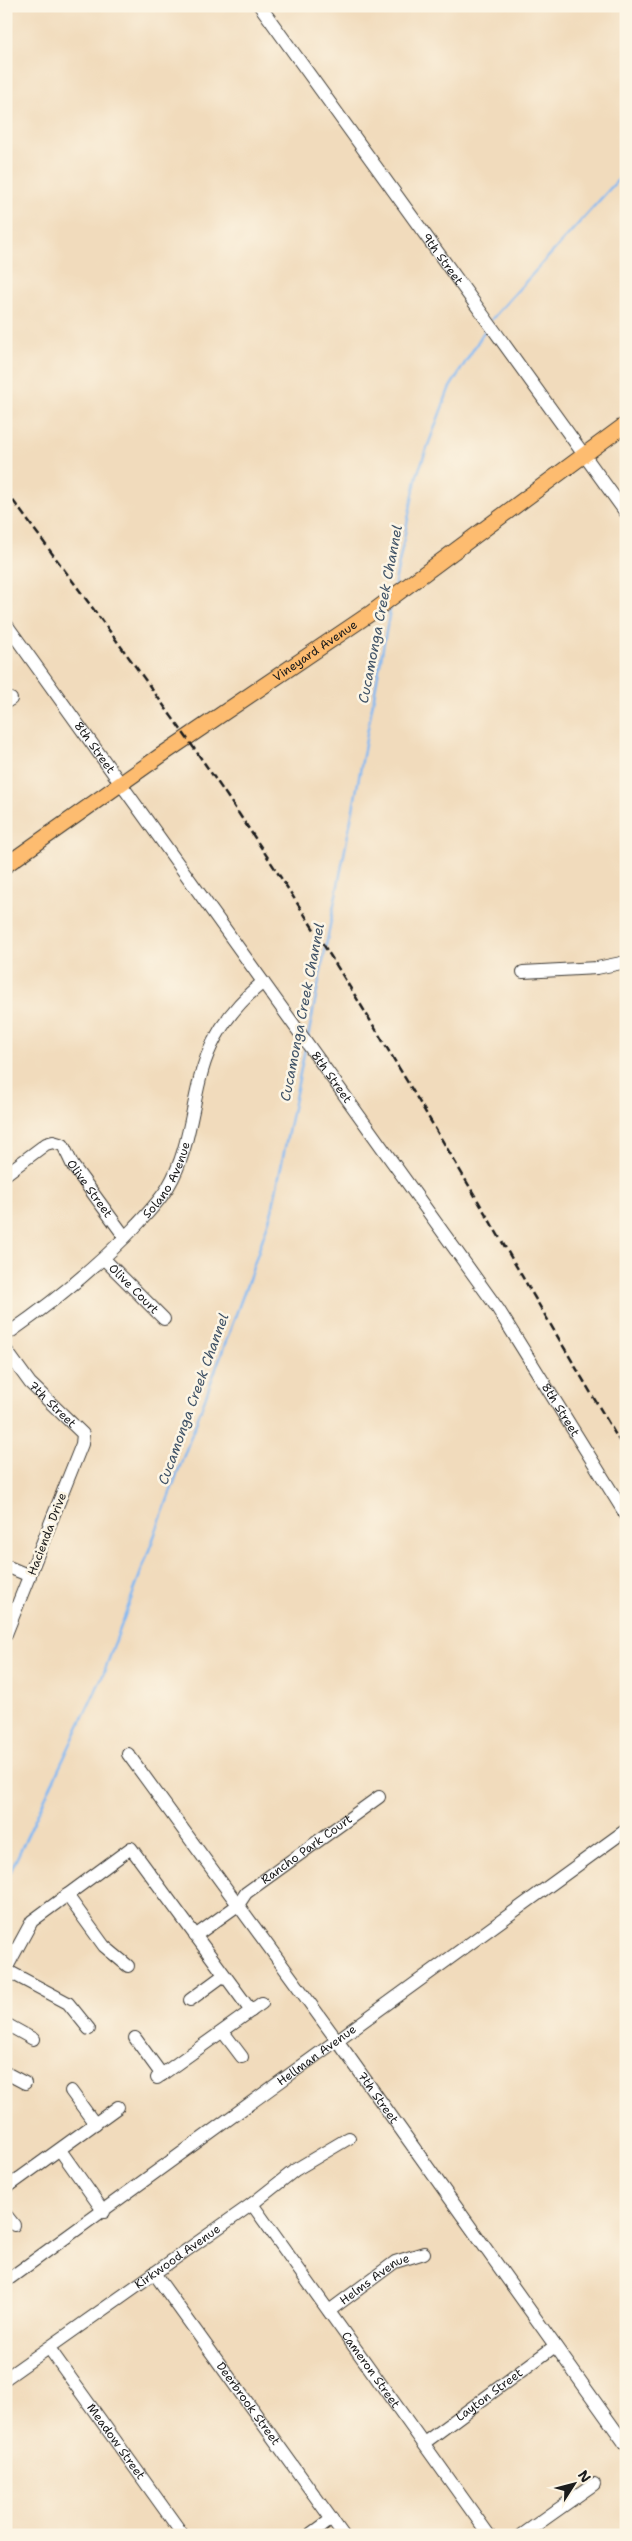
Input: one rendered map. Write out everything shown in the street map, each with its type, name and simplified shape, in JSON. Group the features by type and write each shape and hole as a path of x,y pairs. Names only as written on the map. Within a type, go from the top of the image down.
{"main road":[{"name":"Vineyard Avenue","path":"6,865 122,782 416,580 626,424"}],"street":[{"name":"9th Street","path":"260,6 626,513"},
{"name":"8th Street","path":"6,624 122,782 498,1309 626,1515"},
{"path":"523,972 596,968 626,962"},
{"name":"Solano Avenue","path":"6,1335 51,1304 104,1259 168,1188 178,1166 202,1070 212,1045 231,1013 264,982"},
{"name":"Olive Street","path":"6,1174 46,1144 53,1142 63,1145 73,1166 125,1237"},
{"name":"Olive Court","path":"104,1259 164,1319"},
{"name":"7th Street","path":"6,1350 30,1382 83,1434"},
{"name":"Hacienda Drive","path":"6,1634 82,1444 83,1434"},
{"path":"6,1566 30,1576"},
{"name":"7th Street","path":"128,1754 626,2445"},
{"name":"Rancho Park Court","path":"195,1936 238,1905 246,1893 379,1797"},
{"name":"Hellman Avenue","path":"6,2281 104,2212 626,1830"},
{"path":"89,2029 68,2003 6,1970 32,1921 131,1848 251,2011"},
{"path":"67,1895 104,1946 128,1966"},
{"path":"190,2000 224,1975"},
{"path":"135,2038 159,2076 262,2003"},
{"path":"6,2024 33,2039"},
{"path":"223,2032 242,2057"},
{"path":"6,2073 25,2083"},
{"path":"71,2090 95,2124"},
{"path":"6,2188 118,2107"},
{"name":"Kirkwood Avenue","path":"6,2378 252,2204 295,2170 349,2138"},
{"path":"60,2150 104,2212"},
{"name":"Cameron Street","path":"252,2204 488,2535"},
{"path":"6,2215 14,2225"},
{"name":"Helms Avenue","path":"329,2311 395,2262 424,2253"},
{"name":"Deerbrook Street","path":"154,2273 344,2535"},
{"name":"Layton Street","path":"424,2443 555,2346"},
{"name":"Meadow Street","path":"49,2348 183,2535"},
{"path":"522,2535 594,2484"},
{"path":"310,2535 332,2519"}],"waterway":[{"name":"Cucamonga Creek Channel","path":"491,320 626,171"},
{"name":"Cucamonga Creek Channel","path":"394,587 417,475 449,389 487,327"},
{"name":"Cucamonga Creek Channel","path":"308,1037 391,605"},
{"name":"Cucamonga Creek Channel","path":"6,1881 103,1675 249,1279 272,1211 305,1049"}],"railway":[{"path":"6,491 131,660 251,832 395,1062 626,1452"}]}
